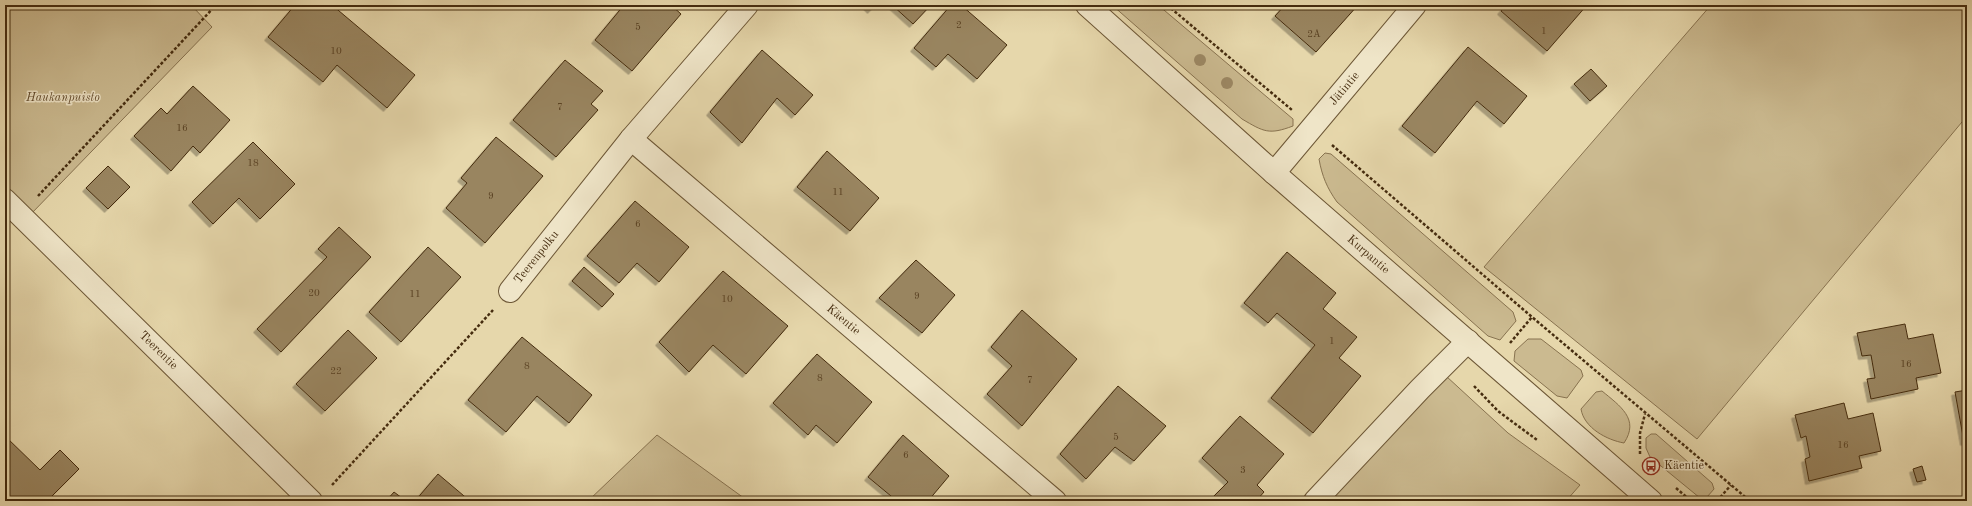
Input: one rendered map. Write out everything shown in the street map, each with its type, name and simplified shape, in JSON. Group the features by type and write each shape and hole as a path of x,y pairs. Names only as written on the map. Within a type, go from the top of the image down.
{"street":[{"name":"Teerenpolku","path":"510,290 631,139 747,5"},
{"name":"Kurpantie","path":"1087,5 1274,173 1651,501"},
{"name":"Jätintie","path":"1274,173 1415,5"},
{"name":"Käentie","path":"631,139 1055,501"},
{"name":"Teerentie","path":"13,208 319,496"},
{"path":"1315,501 1420,389 1468,341"}],"path":[{"path":"13,208 216,5"},
{"path":"1167,5 1313,128 1645,414 1750,501"},
{"name":"Teerenpolku","path":"319,496 510,290"},
{"path":"1506,348 1532,317"},
{"path":"1640,456 1640,433 1645,414"},
{"path":"1717,501 1731,485"},
{"path":"1674,486 1691,501"}],"green space":[{"name":"Haukanpuisto","path":"5,5 191,5 212,27 31,214 5,188"},
{"path":"1112,5 1158,5 1293,119 1293,126 1278,131 1267,131 1242,119"},
{"path":"1711,5 1967,5 1967,116 1697,439 1484,267"},
{"path":"1325,153 1331,154 1513,312 1516,321 1500,340 1488,336 1337,202 1325,182 1320,165 1319,159"},
{"path":"1528,339 1541,339 1581,370 1583,376 1567,398 1557,396 1514,361 1515,351"},
{"path":"1446,376 1508,433 1580,485 1566,501 1328,501"},
{"path":"1602,391 1621,408 1629,420 1630,427 1624,443 1611,439 1597,432 1591,427 1583,416 1581,409 1596,392"},
{"path":"1651,434 1656,434 1712,483 1714,489 1707,497 1700,498 1650,457 1646,448 1646,438"},
{"path":"657,435 748,501 588,501"}],"building":[{"path":"295,5 332,5 415,75 387,108 337,65 323,82 268,37"},
{"path":"624,5 671,5 681,14 632,71 595,40"},
{"path":"866,5 876,5 871,10"},
{"path":"892,5 931,5 913,24"},
{"path":"951,5 961,5 1007,45 977,79 948,54 936,67 914,48"},
{"path":"1285,5 1358,5 1316,52 1275,16"},
{"path":"1506,5 1587,5 1547,51 1501,11"},
{"path":"1468,47 1527,96 1504,124 1477,101 1435,153 1402,126"},
{"path":"762,50 813,95 795,115 777,98 742,143 710,112"},
{"path":"565,60 603,91 591,104 598,110 556,157 513,120"},
{"path":"1591,69 1607,86 1590,101 1574,84"},
{"path":"193,86 230,120 200,153 193,146 171,171 134,136 161,108 167,114"},
{"path":"496,137 543,176 485,243 446,208 467,183 461,178"},
{"path":"253,142 295,184 260,219 239,198 213,224 192,202"},
{"path":"827,151 879,198 850,231 797,187"},
{"path":"108,166 130,187 108,209 86,188"},
{"path":"635,201 689,247 659,282 637,263 619,283 587,256"},
{"path":"339,227 371,257 281,352 257,329 327,257 318,249"},
{"path":"428,247 461,277 401,342 369,312"},
{"path":"1287,252 1336,293 1323,309 1357,337 1339,358 1361,376 1313,433 1271,398 1315,345 1277,313 1268,323 1244,303"},
{"path":"916,260 955,295 922,333 879,298"},
{"path":"584,267 614,294 602,307 572,281"},
{"path":"723,271 788,326 746,374 713,345 689,372 659,342"},
{"path":"1022,310 1077,359 1022,426 987,394 1012,366 991,347"},
{"path":"1905,324 1908,339 1933,334 1941,373 1916,378 1918,389 1871,399 1867,379 1875,378 1871,355 1862,356 1857,333"},
{"path":"348,330 377,358 325,411 296,384"},
{"path":"522,337 592,395 569,423 537,396 506,432 468,400"},
{"path":"817,354 872,402 837,443 816,425 808,435 773,403"},
{"path":"1118,386 1166,426 1134,461 1115,447 1086,479 1060,454"},
{"path":"1967,390 1967,441 1964,442 1955,392"},
{"path":"1844,403 1848,419 1873,413 1881,451 1859,456 1862,468 1809,481 1805,459 1810,457 1806,436 1801,438 1795,415"},
{"path":"1240,416 1284,454 1257,485 1264,492 1256,501 1209,501 1228,482 1202,458"},
{"path":"903,435 949,476 928,501 897,501 868,477"},
{"path":"5,436 40,470 60,450 79,469 47,501 5,501"},
{"path":"1922,466 1926,480 1917,482 1913,469"},
{"path":"438,474 470,501 415,501"},
{"path":"394,492 406,501 386,501"}],"place":[{"name":"Käentie","path":"1651,466"}]}
